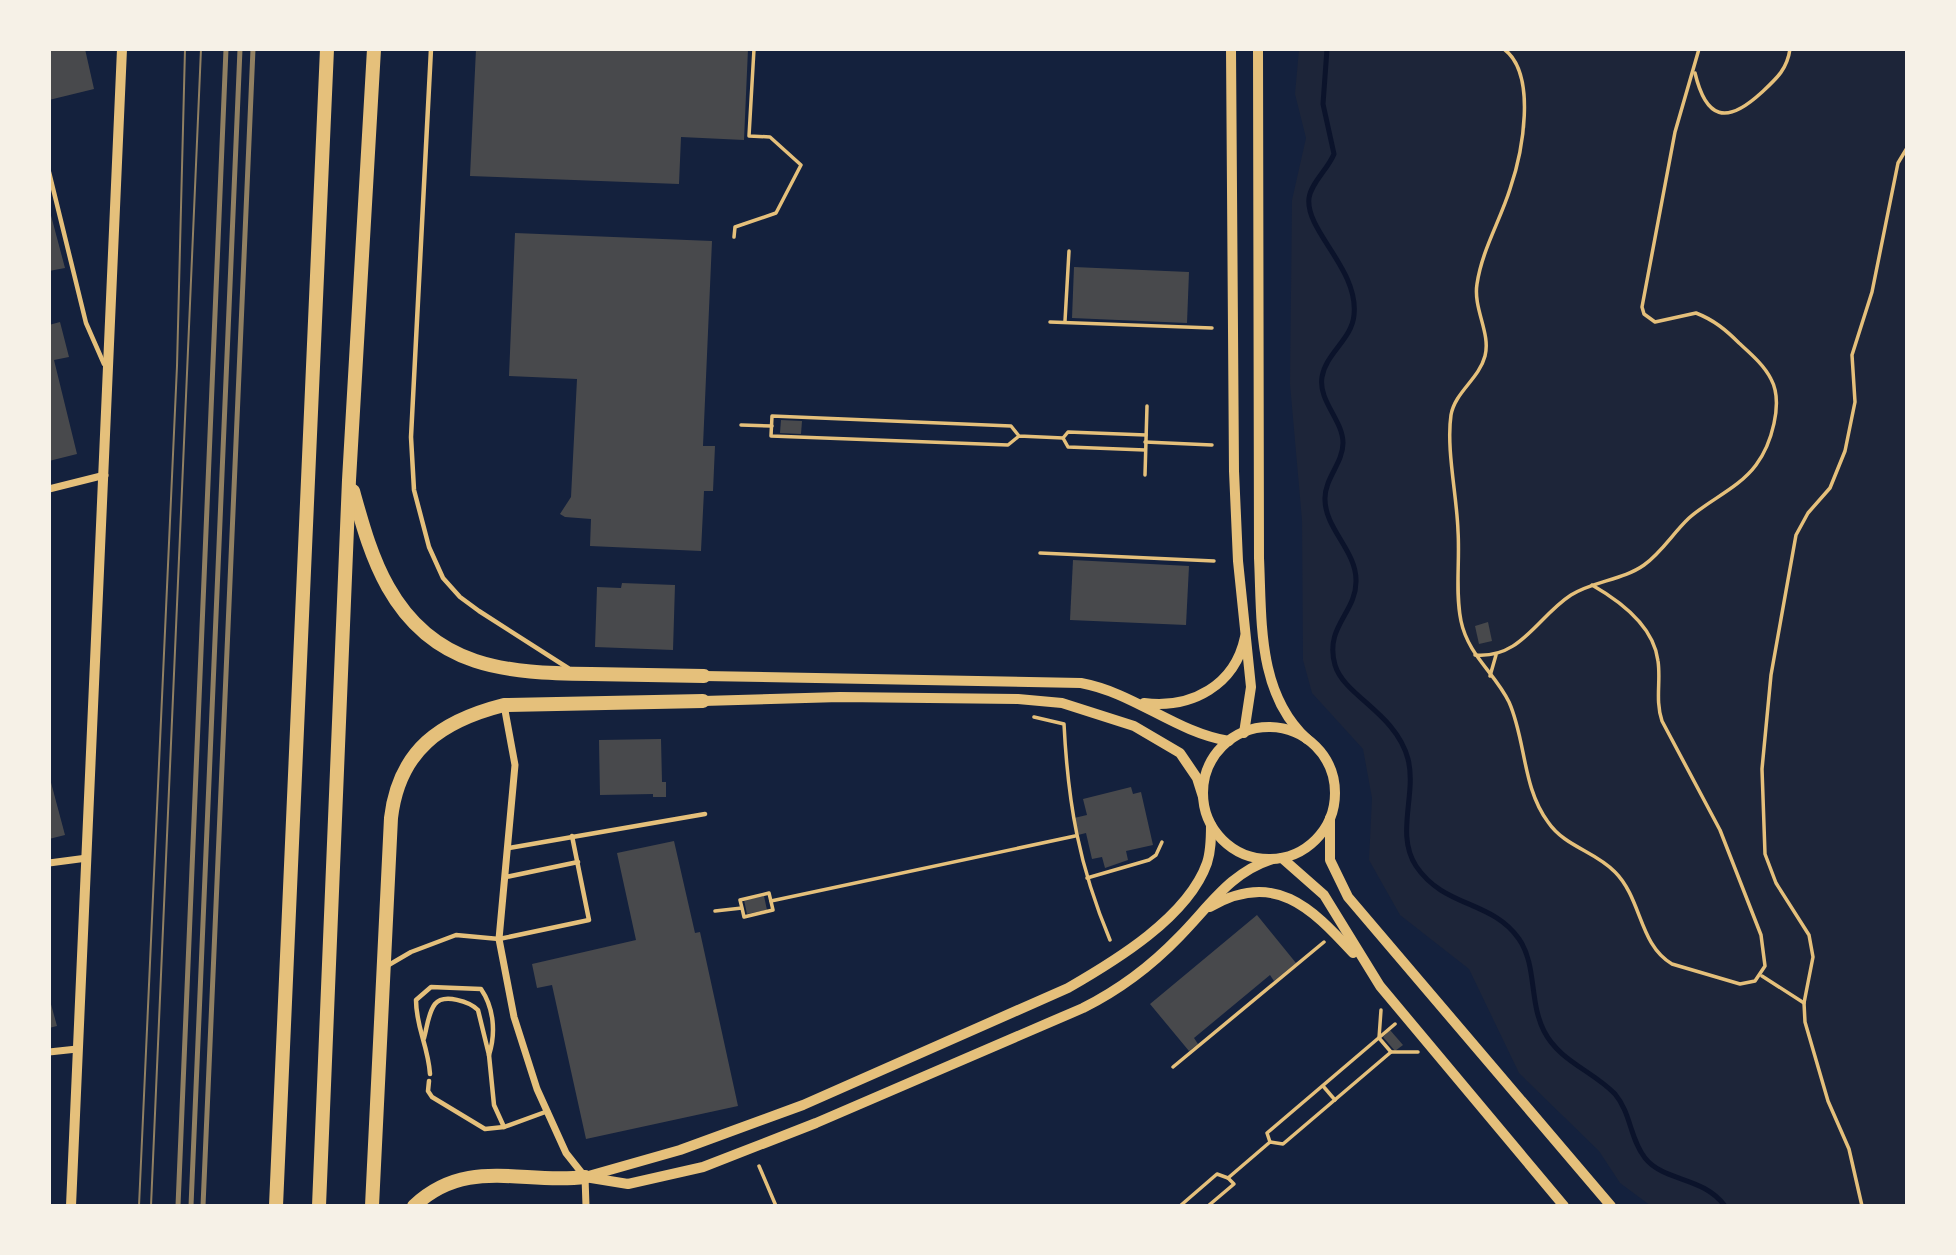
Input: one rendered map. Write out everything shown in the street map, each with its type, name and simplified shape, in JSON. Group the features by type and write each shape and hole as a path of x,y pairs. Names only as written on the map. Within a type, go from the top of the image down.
{"highway":[{"path":"276,1206 314,278 327,49"},
{"path":"319,1206 349,480 374,49"},
{"path":"349,480 366,537 387,585 400,607 430,637 449,651 493,668 582,674 704,676"},
{"path":"372,1206 391,818 396,788 410,760 439,732 476,712 504,705 703,701"},
{"path":"414,1206 437,1188 478,1175 520,1174 554,1180 585,1177"}],"street":[{"path":"71,1206 122,49"},
{"path":"1231,49 1234,471 1238,561 1251,687 1244,733"},
{"path":"1258,49 1262,621 1268,669 1276,700 1292,725 1321,752 1331,770 1335,790 1330,818 1331,860 1348,897 1611,1206"},
{"path":"49,489 105,475"},
{"path":"1138,702 1172,703 1210,689 1237,664 1246,631"},
{"path":"704,676 1064,681 1097,686 1138,702 1184,728 1229,741"},
{"path":"703,701 852,697 1027,699 1062,703 1134,726 1180,753 1197,778 1212,825 1225,842 1239,852 1277,858 1324,895 1367,969"},
{"path":"504,705 515,765 499,939 514,1017 537,1089 566,1153 585,1177 586,1206"},
{"path":"1203,797 1209,766 1229,741 1244,733 1275,728 1307,739"},
{"path":"585,1177 628,1184 667,1177 728,1157 840,1112 1104,997 1158,956 1223,888 1246,870 1312,843 1330,818"},
{"path":"585,1177 680,1150 803,1105 1021,1011 1076,984 1141,940 1189,893 1208,862 1212,825"},
{"path":"49,863 88,859"},
{"path":"1200,915 1222,901 1259,892 1283,895 1320,918 1367,969 1564,1206"},
{"path":"49,1052 77,1049"}],"lane":[{"path":"431,49 411,454 414,490 437,569 460,597 556,663 582,674"},
{"path":"49,172 86,323 92,341 109,371"},
{"path":"509,848 705,814"},
{"path":"383,968 411,952 456,935 499,939 589,920 572,836"},
{"path":"506,877 578,862"},
{"path":"430,1074 424,1039 416,1023 416,1000 431,987 481,989 491,1004 493,1043 489,1055"},
{"path":"424,1039 435,1004 441,1000 457,1000 473,1005 478,1010 489,1055 494,1105 504,1127"},
{"path":"429,1081 428,1091 432,1097 485,1129 504,1127 549,1111"}],"path":[{"path":"734,237 735,227 776,213 800,165 770,137 749,136 754,49"},
{"path":"1504,49 1516,61 1524,89 1517,165 1483,257 1477,285 1478,310 1486,342 1484,360 1456,403 1451,424 1458,533 1459,605 1464,633 1475,655 1501,688 1514,715 1531,786 1546,821 1565,840 1617,873 1636,904 1648,938 1662,958 1672,964 1740,984 1755,981 1762,976 1765,966 1764,945 1726,844 1662,721 1658,703 1657,651 1635,618 1612,597 1592,585"},
{"path":"1475,655 1496,656 1518,644 1561,602 1592,585 1643,566 1697,510 1749,473 1764,450 1776,412 1775,389 1760,364 1721,326 1696,313 1663,323 1655,323 1644,314 1643,296 1667,170 1683,101 1699,49"},
{"path":"1694,71 1708,105 1721,115 1730,115 1748,104 1783,72 1790,49"},
{"path":"1862,1206 1849,1149 1828,1101 1805,1022 1804,1003 1813,957 1812,945 1806,926 1776,883 1765,854 1762,769 1771,675 1796,535 1808,513 1830,488 1845,451 1855,402 1852,355 1872,292 1895,175 1907,148"},
{"path":"1065,321 1069,251"},
{"path":"1050,322 1212,328"},
{"path":"1145,475 1147,406"},
{"path":"1019,436 1011,426 772,416 771,436 1008,445 1019,436 1063,438"},
{"path":"741,425 772,426"},
{"path":"1063,438 1068,432 1146,435"},
{"path":"1063,438 1068,447 1145,450"},
{"path":"1145,442 1212,445"},
{"path":"1040,553 1214,561"},
{"path":"1490,676 1496,656"},
{"path":"1034,717 1064,724 1068,794 1075,836 1110,940"},
{"path":"771,901 1075,836"},
{"path":"1087,878 1149,860 1156,855 1163,842"},
{"path":"769,893 771,901 773,910 744,917 740,900 769,893"},
{"path":"715,911 742,908"},
{"path":"1173,1067 1326,941"},
{"path":"1762,976 1804,1003"},
{"path":"1381,1008 1379,1038 1391,1052"},
{"path":"1270,1142 1267,1133 1395,1024"},
{"path":"1228,1178 1270,1142 1283,1143 1391,1052 1418,1052"},
{"path":"1323,1086 1335,1100"},
{"path":"759,1166 776,1206"},
{"path":"1180,1206 1217,1174 1228,1178 1234,1184 1208,1206"}],"shaded area":[{"path":"1299,49 1907,49 1907,1206 1651,1206 1620,1183 1599,1151 1519,1073 1469,969 1400,915 1369,860 1372,798 1363,749 1312,693 1303,660 1302,520 1290,384 1292,200 1306,138 1295,94"}],"building":[{"path":"49,49 85,49 94,89 49,100"},
{"path":"476,49 748,49 744,140 681,137 679,184 470,176"},
{"path":"49,208 65,268 49,271"},
{"path":"515,233 712,241 703,446 715,446 713,491 704,491 701,551 590,546 591,519 565,517 560,514 571,497 577,379 509,376"},
{"path":"1074,267 1189,272 1187,323 1072,318"},
{"path":"60,322 69,357 54,360 77,454 49,461 49,325"},
{"path":"781,420 802,421 801,434 780,433"},
{"path":"1073,560 1189,566 1186,625 1070,620"},
{"path":"622,583 675,585 673,650 595,647 597,587 621,588"},
{"path":"1488,622 1492,641 1479,644 1475,626"},
{"path":"661,739 662,782 666,782 666,797 653,797 653,794 600,795 599,740"},
{"path":"49,775 65,835 49,839"},
{"path":"1131,787 1133,794 1141,792 1153,845 1126,851 1128,860 1105,868 1102,857 1092,859 1086,833 1078,835 1074,818 1087,815 1083,799"},
{"path":"674,841 695,933 700,932 738,1106 586,1139 552,985 537,988 532,964 636,940 617,853"},
{"path":"764,896 767,910 747,914 744,900"},
{"path":"1257,915 1296,963 1274,981 1270,975 1194,1038 1198,1044 1189,1051 1150,1004"},
{"path":"49,997 57,1026 49,1028"},
{"path":"1390,1030 1403,1045 1395,1051 1383,1037"}],"waterway":[{"path":"1327,49 1323,104 1334,154 1310,192 1310,211 1349,282 1354,315 1349,331 1328,361 1322,377 1324,394 1339,426 1343,443 1326,491 1326,509 1351,559 1356,580 1352,602 1334,640 1335,665 1340,676 1382,717 1402,743 1410,772 1407,841 1416,866 1427,880 1440,890 1508,926 1525,949 1539,1020 1550,1041 1567,1058 1615,1094 1624,1109 1640,1151 1653,1166 1706,1189 1725,1206"}],"tram line":[{"path":"139,1206 177,366 185,49"},
{"path":"151,1206 201,49"}],"railway":[{"path":"178,1206 226,49"},
{"path":"191,1206 240,49"},
{"path":"203,1206 253,49"}]}
